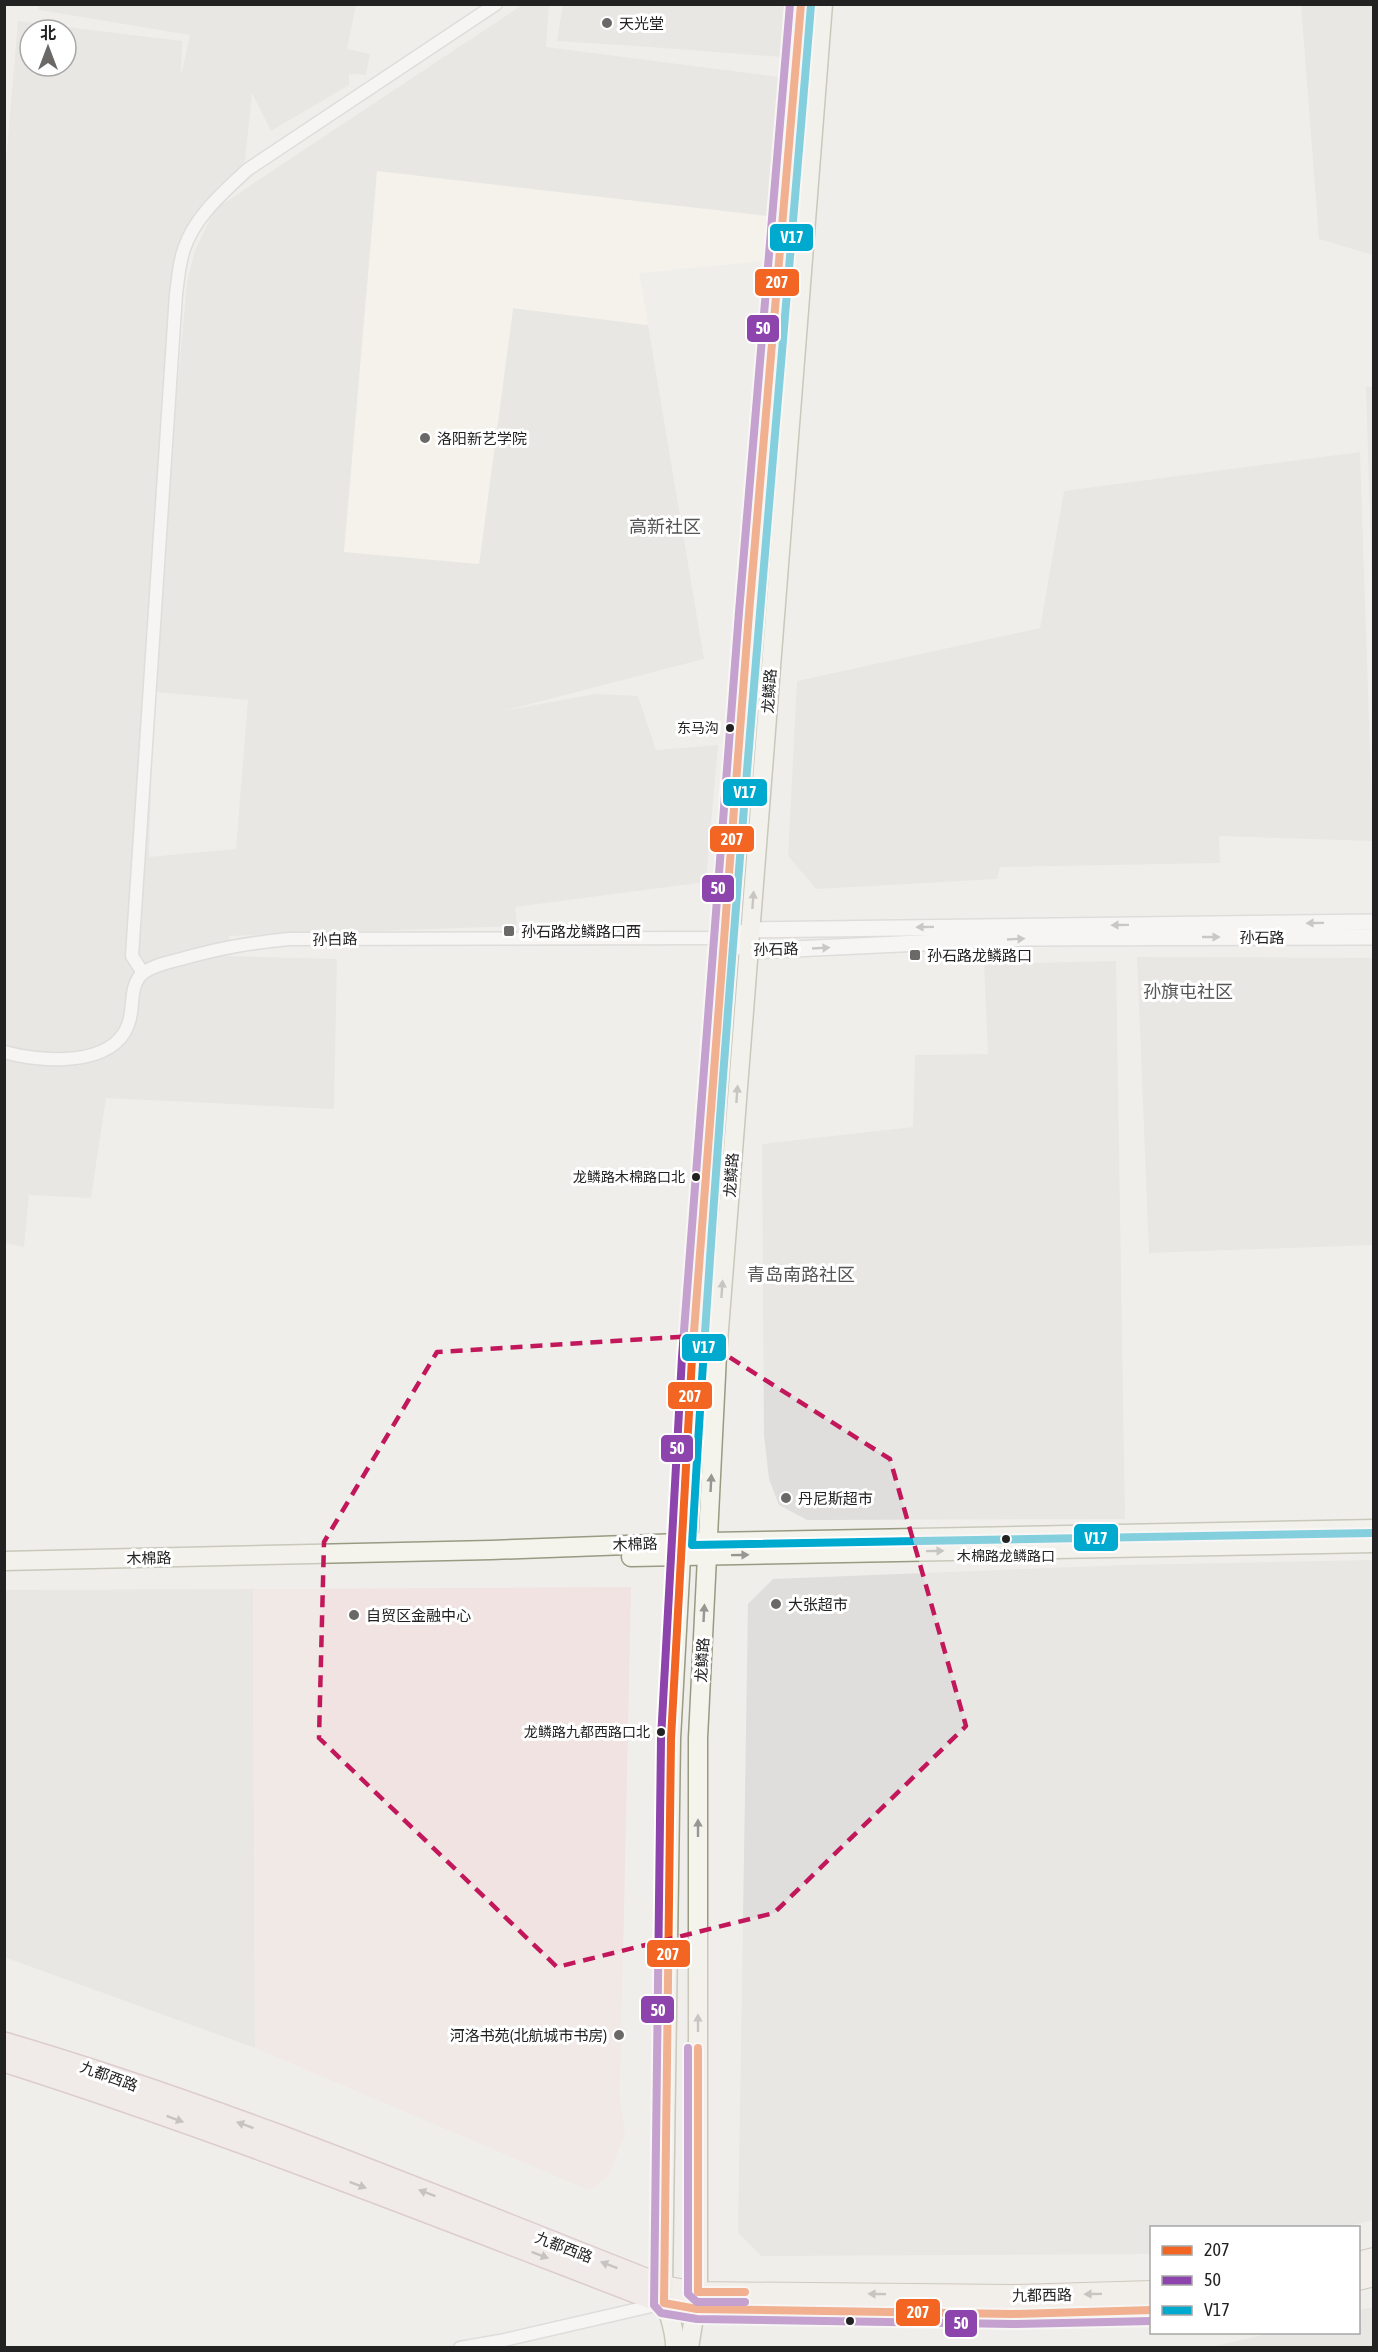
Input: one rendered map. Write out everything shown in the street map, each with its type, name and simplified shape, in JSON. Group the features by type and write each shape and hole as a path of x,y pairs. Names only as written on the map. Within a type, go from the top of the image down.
{"highway":[{"path":"4,2029 77,2064"},
{"name":"九都西路","path":"4,2043 77,2064 343,2160 664,2294"},
{"name":"九都西路","path":"4,2061 120,2098 664,2294"},
{"path":"4,2073 77,2094 120,2098"}],"main road":[{"name":"龙鳞路","path":"675,2348 675,2337 664,2294 671,1739 681,1549 692,1358 724,938 801,4"},
{"name":"龙鳞路","path":"689,2348 697,2300 698,1749 717,1355 823,4"},
{"name":"木棉路","path":"707,1549 1374,1529"},
{"name":"木棉路","path":"4,1562 681,1549 1374,1542"},
{"name":"木棉路","path":"4,1569 681,1549"},
{"name":"九都西路","path":"697,2300 1150,2291"},
{"name":"九都西路","path":"664,2294 697,2300 1012,2314 1150,2310"}],"street":[{"path":"4,1052 26,1058 55,1060 75,1058 109,1047 128,1026 135,983 143,973 132,956 175,306 183,250 192,230 215,200 247,170 496,4"},
{"name":"孙石路","path":"724,938 750,930 1374,922"},
{"name":"孙石路","path":"724,938 749,951 1026,938 1374,937"},
{"name":"孙白路","path":"143,973 158,966 231,945 289,939 724,938"},
{"path":"460,2348 500,2342 664,2294"}],"highlighted area":[{"path":"696,1336 890,1459 966,1726 774,1913 557,1967 319,1738 324,1542 437,1352"}],"shaded area":[{"name":"天光堂","path":"563,4 655,5 650,47 557,41"},
{"path":"30,5 356,5 347,49 370,54 366,75 349,74 349,85 271,131 252,93 245,161 202,204 173,294 165,525 187,282 195,250 215,209 522,5 549,5 546,47 779,77 766,216 377,172 479,564 513,308 648,325 704,659 503,711 595,694 638,696 656,750 718,745 706,882 515,907 517,926 229,936 227,956 337,959 334,1109 106,1098 91,1198 29,1195 24,1247 5,1243 4,185 18,21 18,78 78,78 78,28 182,41 181,76 190,35 39,10 38,6","holes":["154,692 248,700 236,849 149,857"]},
{"path":"655,5 786,5 781,57 650,47"},
{"path":"1301,5 1373,5 1373,255 1319,239"},
{"name":"洛阳新艺学院","path":"377,171 766,216 762,261 639,273 648,325 513,308 479,564 344,552"},
{"path":"1366,387 1374,387 1373,616"},
{"path":"1360,452 1373,841 1219,836 1220,863 1000,867 997,879 816,889 788,856 797,681 1040,628 1064,491"},
{"path":"1137,957 1373,958 1373,1245 1149,1253"},
{"path":"1116,961 1125,1519 807,1520 779,1505 769,1479 764,1435 762,1144 913,1127 915,1055 988,1054 984,964"},
{"path":"1373,1560 1373,2220 1349,2226 1150,2226 1150,2254 761,2256 738,2233 748,1604 773,1579 1126,1565"},
{"path":"631,1587 620,2096 625,2134 609,2175 590,2191 255,2048 253,1589"},
{"path":"253,1589 255,2048 4,1957 5,1590"},
{"path":"1373,2307 1373,2347 1211,2347 1267,2334 1360,2334 1360,2310"}],"transit line":[{"name":"50","path":"790,4 739,612 682,1357 661,1739 654,2305 661,2313 697,2319 1013,2324 1150,2321"},
{"name":"207","path":"801,4 749,613 692,1358 671,1739 664,2303 697,2309 1013,2314 1150,2310"},
{"name":"V17","path":"811,5 731,967 692,1545 1374,1533"},
{"name":"50","path":"688,2048 688,2294 697,2302 745,2302"},
{"name":"207","path":"698,2048 698,2292 745,2292"}],"place":[{"name":"天光堂","path":"607,23"},
{"name":"洛阳新艺学院","path":"425,438"},
{"name":"东马沟","path":"730,728"},
{"name":"孙石路龙鳞路口西","path":"509,931"},
{"name":"孙石路龙鳞路口","path":"915,955"},
{"name":"龙鳞路木棉路口北","path":"696,1177"},
{"name":"丹尼斯超市","path":"786,1498"},
{"name":"木棉路龙鳞路口","path":"1006,1539"},
{"name":"大张超市","path":"776,1604"},
{"name":"自贸区金融中心","path":"354,1615"},
{"name":"龙鳞路九都西路口北","path":"661,1732"},
{"name":"河洛书苑(北航城市书房)","path":"619,2035"}],"district":[{"name":"高新社区","path":"665,526"},
{"name":"孙旗屯社区","path":"1188,991"},
{"name":"青岛南路社区","path":"801,1274"}]}
